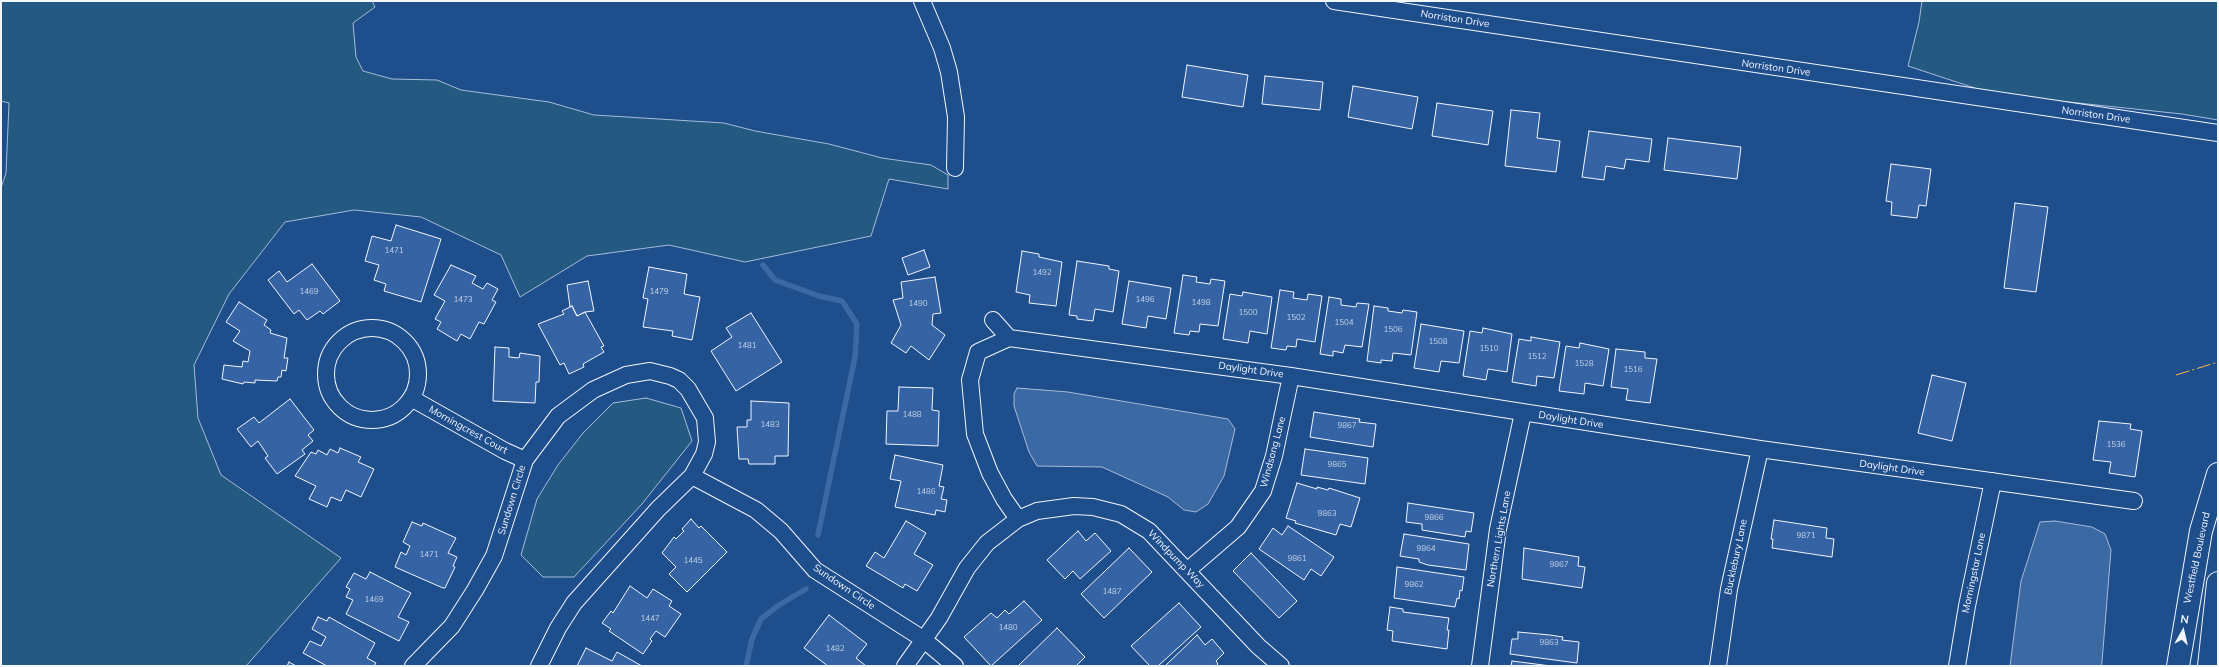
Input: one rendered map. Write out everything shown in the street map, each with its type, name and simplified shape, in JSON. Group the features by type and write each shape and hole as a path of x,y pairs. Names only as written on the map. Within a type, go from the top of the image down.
{"main road":[{"name":"Westfield Boulevard","path":"2178,666 2201,531 2218,474"},
{"path":"2209,666 2218,583"}],"street":[{"path":"922,1 942,48 954,95 957,139 955,168"},
{"name":"Norriston Drive","path":"1334,1 2218,133"},
{"path":"993,320 1009,338 978,352 970,380 975,434 990,473 1004,499 1018,519"},
{"path":"362,329 385,330 398,336 408,346 415,358 418,371 417,386 411,398 404,408 383,419 370,421 357,419 345,413 332,398 325,380 328,358 334,347 342,338 362,329"},
{"name":"Daylight Drive","path":"1009,338 1291,376 1760,449 2134,502"},
{"name":"Sundown Circle","path":"413,666 452,626 494,556 524,460 558,416 572,404 610,381 626,375 650,371 661,373 679,380 695,397 705,418 707,442 704,454 692,476 658,509 574,603 558,628 539,666"},
{"name":"Windsong Lane","path":"1188,570 1238,526 1263,491 1274,456 1291,376"},
{"name":"Morningcrest Court","path":"411,398 505,451 524,460"},
{"name":"Northern Lights Lane","path":"1480,666 1498,529 1523,413"},
{"name":"Bucklebury Lane","path":"1718,666 1729,589 1760,449"},
{"name":"Sundown Circle","path":"692,476 756,510 781,531 815,570 923,639 955,666"},
{"name":"Morningstar Lane","path":"1957,666 1967,606 1993,481"},
{"name":"Windpump Way","path":"905,666 939,618 977,553 1002,529 1018,519 1037,511 1056,507 1074,506 1107,510 1121,514 1149,531 1188,570 1258,646 1281,666"}],"shaded area":[{"path":"1,1 372,1 375,7 353,23 356,57 363,71 392,79 437,80 461,90 549,102 594,115 724,123 755,131 829,144 882,158 931,165 948,175 948,189 889,179 871,236 745,262 669,245 587,256 520,297 501,255 421,217 354,210 285,222 229,294 194,365 198,418 221,475 341,558 246,666 1,666 1,188 6,173 9,103 1,101"},
{"path":"1922,1 2218,1 2218,120 2182,114 1993,94 1908,66 1919,22"},
{"path":"1017,388 1068,392 1228,419 1235,429 1224,476 1208,504 1196,512 1184,510 1168,497 1102,467 1037,466 1029,452 1014,406 1014,394"},
{"path":"646,398 681,408 692,441 642,504 574,577 543,577 521,555 537,499 558,465 583,433 613,403"},
{"path":"2055,521 2092,527 2105,534 2111,550 2101,666 2010,666 2021,581 2040,522"}],"building":[{"path":"1187,65 1248,75 1243,107 1182,97"},
{"path":"1265,76 1323,82 1320,110 1262,104"},
{"path":"1353,86 1418,97 1412,129 1348,117"},
{"path":"1437,103 1493,111 1488,145 1432,136"},
{"path":"1511,110 1540,113 1537,138 1560,141 1556,172 1505,166"},
{"path":"1589,131 1652,139 1649,162 1626,159 1624,169 1606,166 1604,180 1582,177"},
{"path":"1668,138 1741,147 1737,179 1664,170"},
{"path":"1891,164 1931,169 1926,206 1919,205 1917,218 1891,215 1892,202 1886,201"},
{"path":"2015,203 2048,207 2036,292 2004,288"},
{"path":"396,225 441,239 421,302 384,291 386,284 374,280 379,265 365,261 372,236 391,241"},
{"path":"924,250 930,267 908,275 902,258"},
{"path":"1022,251 1039,254 1039,257 1062,262 1056,306 1029,303 1030,295 1016,292"},
{"path":"1077,261 1109,266 1109,269 1119,271 1113,312 1095,309 1093,321 1077,319 1077,316 1069,315"},
{"path":"312,264 340,301 323,314 320,311 307,320 299,310 294,314 268,280 279,271 287,282"},
{"path":"451,265 476,276 472,283 483,289 487,283 498,289 492,300 496,302 484,324 479,322 470,339 461,334 457,341 437,329 441,322 435,319 445,301 434,295"},
{"path":"649,267 687,274 684,294 700,297 692,340 672,336 673,331 643,327 648,299 643,298"},
{"path":"1183,275 1197,277 1196,282 1210,284 1211,279 1225,281 1218,326 1200,324 1199,332 1190,331 1189,335 1174,333"},
{"path":"935,277 941,313 933,314 932,325 945,335 929,360 911,346 906,353 891,343 901,325 893,300 903,298 901,282"},
{"path":"588,281 594,311 585,312 577,316 572,306 570,307 567,285"},
{"path":"1129,281 1171,288 1166,319 1148,316 1146,328 1122,324"},
{"path":"1280,290 1294,292 1293,298 1307,300 1308,294 1322,296 1315,342 1297,339 1296,347 1287,346 1286,350 1271,348"},
{"path":"1243,292 1272,297 1267,334 1250,331 1248,343 1223,339 1230,294 1242,296"},
{"path":"1329,297 1341,299 1341,305 1356,307 1357,303 1369,304 1362,347 1345,345 1343,353 1333,351 1333,356 1320,354"},
{"path":"239,302 267,320 264,325 271,330 270,333 287,338 284,358 288,358 286,371 282,370 281,377 278,377 277,381 255,380 255,383 244,382 243,384 222,379 224,365 242,367 243,361 248,362 250,351 233,341 240,331 226,322"},
{"path":"572,306 577,316 585,312 604,346 601,347 604,352 583,364 584,367 569,374 564,363 560,365 538,324 564,314 562,311"},
{"path":"1374,306 1388,308 1388,311 1402,313 1403,310 1417,312 1411,355 1393,353 1392,361 1381,360 1381,363 1367,361"},
{"path":"751,313 782,362 736,391 711,351 732,337 726,328"},
{"path":"1421,324 1464,331 1459,363 1441,361 1439,372 1414,368"},
{"path":"1483,328 1512,334 1507,372 1488,369 1486,380 1463,376 1470,331 1482,333"},
{"path":"1531,337 1560,342 1554,378 1537,376 1536,386 1512,382 1519,339 1531,341"},
{"path":"1580,343 1609,349 1603,386 1585,383 1584,394 1559,391 1566,346 1579,348"},
{"path":"495,347 509,348 509,357 519,358 520,353 540,356 539,382 536,382 535,403 493,401"},
{"path":"1616,349 1645,352 1645,358 1657,359 1650,403 1626,400 1628,389 1611,387"},
{"path":"1932,375 1966,383 1952,441 1918,433"},
{"path":"899,387 933,388 932,410 939,411 938,446 886,444 887,411 898,411"},
{"path":"290,399 314,430 308,435 313,441 302,450 305,454 277,474 265,458 268,456 258,441 251,447 237,429 254,417 259,423"},
{"path":"751,401 789,403 788,456 775,456 775,464 749,464 748,459 739,459 737,427 747,427 747,420 751,420"},
{"path":"1314,412 1360,419 1359,422 1376,424 1373,447 1310,437"},
{"path":"2099,421 2131,424 2130,429 2142,431 2135,477 2109,473 2111,462 2093,460"},
{"path":"340,448 361,457 358,462 374,469 361,497 346,490 341,501 331,497 327,507 309,499 316,486 295,476 311,452 316,454 318,450 327,455 330,449 338,453"},
{"path":"1305,449 1368,458 1365,484 1301,475"},
{"path":"895,455 943,465 939,486 944,487 941,499 947,500 945,512 936,510 935,515 895,507 901,481 890,479"},
{"path":"1297,483 1317,489 1317,487 1328,490 1329,488 1360,498 1351,527 1340,524 1336,535 1295,523 1296,521 1286,518"},
{"path":"1408,503 1474,513 1471,532 1466,531 1465,537 1422,530 1422,524 1406,522"},
{"path":"691,519 699,528 701,526 727,552 687,592 669,574 676,567 662,553 674,537 676,539 684,531 682,529"},
{"path":"1774,520 1827,528 1826,538 1834,539 1832,557 1772,548 1773,539 1771,539"},
{"path":"906,521 926,533 914,554 933,565 917,591 905,584 903,588 866,566 875,552 884,558"},
{"path":"412,522 422,526 423,523 456,538 448,553 457,557 453,566 455,567 445,588 395,567 401,552 406,555 410,546 403,542"},
{"path":"1288,526 1334,557 1321,576 1311,569 1304,580 1259,549 1273,528 1282,535"},
{"path":"1078,531 1086,541 1095,533 1111,551 1080,579 1073,571 1065,579 1047,560"},
{"path":"1404,534 1469,544 1466,570 1428,565 1419,562 1419,559 1400,556"},
{"path":"1129,548 1152,572 1104,618 1081,594"},
{"path":"1524,548 1579,557 1578,566 1585,567 1582,588 1522,579"},
{"path":"1251,553 1297,601 1279,618 1233,571"},
{"path":"1397,567 1464,577 1462,591 1460,590 1459,599 1457,598 1455,607 1394,598"},
{"path":"370,572 411,593 398,617 409,622 399,641 346,614 353,600 346,597 350,589 346,587 354,573 366,579"},
{"path":"630,586 647,598 653,589 672,601 669,606 681,614 665,637 656,631 650,639 652,641 643,654 609,631 611,629 602,623 611,611 613,613"},
{"path":"1024,601 1042,620 991,666 964,637 991,613 997,618 1005,610 1009,614"},
{"path":"1179,603 1201,627 1158,666 1150,666 1131,646"},
{"path":"1390,607 1403,609 1403,612 1449,618 1447,630 1449,630 1447,649 1392,641 1393,631 1387,630"},
{"path":"829,615 867,644 856,658 866,666 828,666 804,648"},
{"path":"318,617 327,621 329,617 375,643 367,658 376,663 374,666 327,666 303,653 310,641 321,646 326,637 312,629"},
{"path":"1057,628 1085,657 1076,666 1018,666"},
{"path":"1518,632 1563,637 1562,640 1579,642 1577,663 1510,654 1512,639 1518,639"},
{"path":"1197,635 1205,645 1212,639 1224,653 1216,661 1218,664 1216,666 1165,666"},
{"path":"586,648 612,661 617,652 642,666 577,666"},
{"path":"1512,661 1551,666 1511,666"},
{"path":"289,662 296,666 287,666"}],"waterway":[{"path":"763,265 775,280 819,296 842,301 857,324 855,357 818,535"},
{"path":"746,666 752,639 761,619 779,605 806,589"}],"power":[{"path":"2176,375 2218,362"}]}
